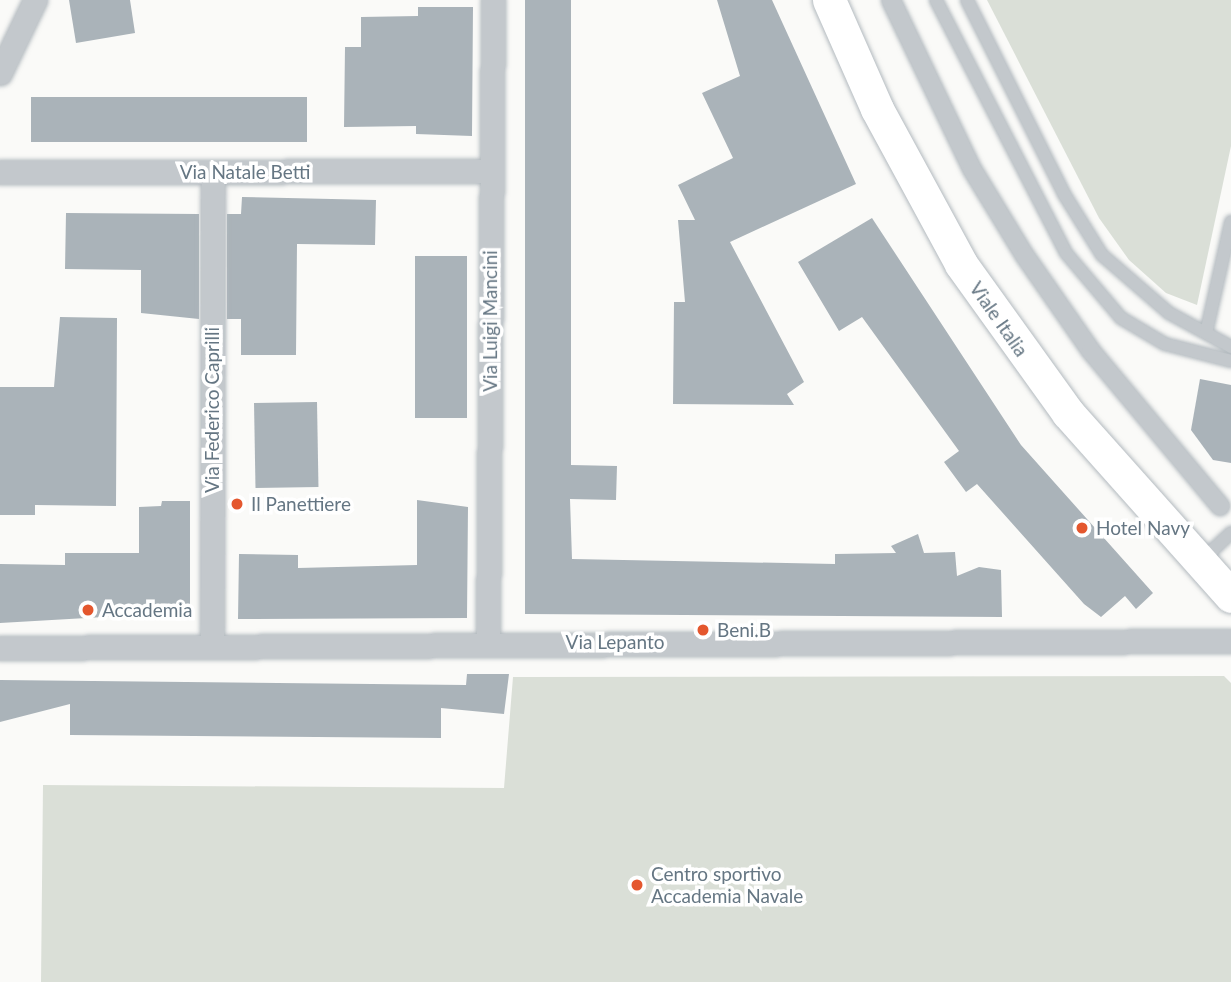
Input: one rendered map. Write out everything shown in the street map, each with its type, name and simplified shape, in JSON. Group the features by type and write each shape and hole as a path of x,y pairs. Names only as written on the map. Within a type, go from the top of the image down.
{"main road":[{"name":"Viale Italia","path":"829,0 877,110 961,264 1068,413 1231,596"}],"street":[{"path":"0,73 35,0"},
{"name":"Via Luigi Mancini","path":"488,642 493,0"},
{"path":"891,0 972,169 1025,256 1091,351 1220,506"},
{"name":"Via Natale Betti","path":"0,172 490,171"},
{"name":"Via Federico Caprilli","path":"212,647 213,173"},
{"name":"Via Lepanto","path":"0,648 488,642 1231,641"}],"lane":[{"path":"936,0 1066,253 1121,318 1165,344 1231,361"},
{"path":"967,0 1102,255 1169,313 1231,347"},
{"path":"1206,333 1231,222"},
{"path":"1200,563 1231,533"}],"shaded area":[{"path":"987,0 1231,0 1231,146 1197,305 1166,293 1129,260 1099,218"},
{"name":"Centro sportivo Accademia Navale","path":"1224,676 1231,683 1231,982 41,982 43,785 504,788 513,677"}],"building":[{"path":"69,0 130,0 135,33 76,43"},
{"path":"525,0 571,0 571,465 617,466 616,500 570,499 572,559 835,564 835,554 896,553 891,546 918,534 924,553 955,552 957,576 979,567 1001,570 1002,617 525,614"},
{"path":"717,0 772,0 856,184 730,242 804,382 787,394 794,405 673,404 674,302 685,302 678,220 695,220 678,185 733,158 702,93 740,76"},
{"path":"418,7 473,7 472,136 416,134 416,126 344,127 345,47 361,47 361,17 418,16"},
{"path":"31,97 307,97 307,142 31,142"},
{"path":"242,197 376,200 375,245 297,244 296,355 241,355 241,319 227,319 227,214 241,214"},
{"path":"66,213 199,214 199,319 141,313 141,270 65,269"},
{"path":"872,218 1021,445 1153,593 1136,609 1125,596 1101,617 1084,604 977,484 966,492 944,462 959,451 862,317 839,331 798,262"},
{"path":"415,256 467,256 467,418 415,418"},
{"path":"60,317 117,318 116,506 35,505 35,515 0,515 0,387 54,387"},
{"path":"1200,379 1231,385 1231,463 1213,460 1191,430"},
{"path":"317,402 318,487 255,488 254,403"},
{"path":"417,500 468,507 467,618 238,619 239,554 298,555 298,568 417,565"},
{"path":"162,501 190,501 190,612 0,623 0,564 65,565 65,553 139,553 139,507 161,506"},
{"path":"467,674 509,674 504,714 441,708 441,738 70,735 70,704 0,722 0,680 466,685"}],"place":[{"name":"Il Panettiere","path":"237,504"},
{"name":"Hotel Navy","path":"1082,528"},
{"name":"Accademia","path":"88,610"},
{"name":"Beni.B","path":"703,630"},
{"name":"Centro sportivo Accademia Navale","path":"637,885"}]}
